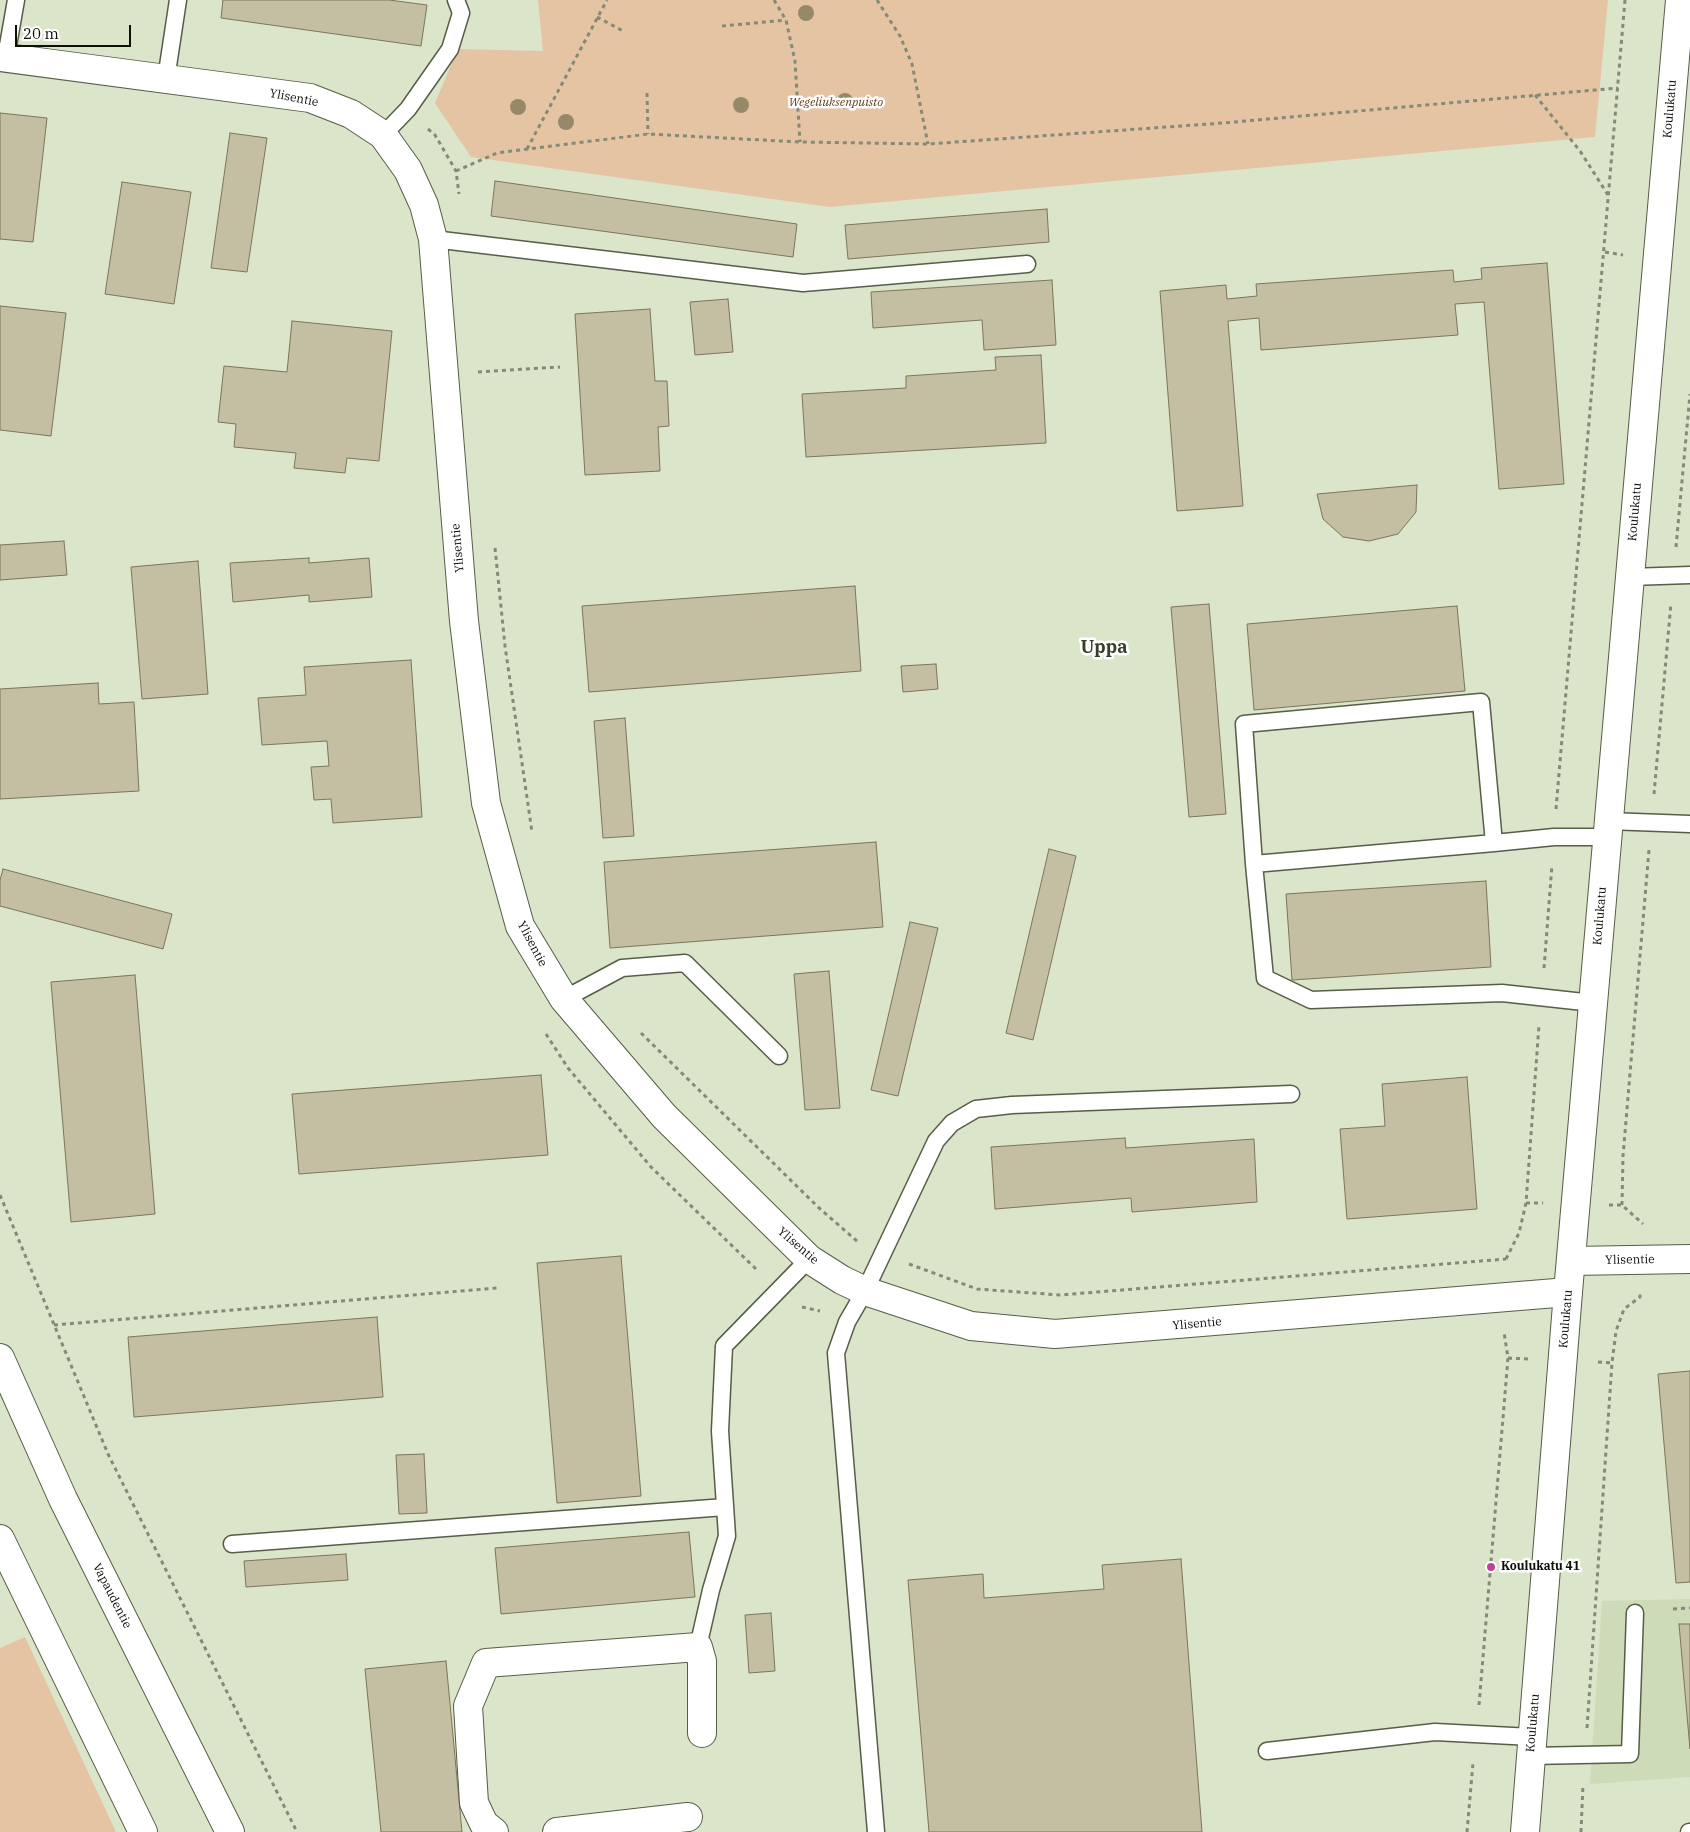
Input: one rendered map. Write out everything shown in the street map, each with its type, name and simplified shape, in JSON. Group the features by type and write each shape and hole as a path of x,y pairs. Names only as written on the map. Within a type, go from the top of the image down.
{"street":[{"name":"Koulukatu","path":"1525,1832 1568,1292 1680,0"},
{"name":"Ylisentie","path":"3,57 310,98 351,114 384,135 408,170 424,205 433,238 464,621 486,802 520,926 564,999 664,1116 809,1259 842,1280 865,1291 971,1326 1055,1334 1568,1292"},
{"name":"Ylisentie","path":"1571,1261 1690,1260"},
{"name":"Vapaudentie","path":"0,1358 63,1499 230,1832"},
{"path":"0,1539 143,1832"},
{"path":"494,1832 484,1824 474,1803 468,1706 486,1663 698,1647 702,1662 702,1733"},
{"path":"557,1832 688,1817"}],"lane":[{"path":"3,57 16,0"},
{"path":"166,79 178,0"},
{"path":"384,135 408,109 450,49 461,13 456,0"},
{"path":"433,238 803,283 1027,264"},
{"path":"1630,577 1690,575"},
{"path":"1494,843 1481,702 1244,724 1254,864 1265,978 1311,1000 1502,993 1593,1003"},
{"path":"1254,864 1494,843 1608,829 1690,824"},
{"path":"564,999 622,968 685,963 779,1056"},
{"path":"876,1832 836,1353 846,1322 865,1291 883,1255 936,1141 952,1123 976,1109 1012,1105 1291,1094"},
{"path":"698,1647 710,1590 728,1536 720,1431 724,1346 809,1259"},
{"path":"232,1544 725,1507"},
{"path":"1267,1751 1436,1732 1476,1735 1585,1756 1630,1754 1635,1613"}],"path":[{"path":"527,149 606,0"},
{"path":"774,0 786,20 795,60 800,142"},
{"path":"877,0 900,36 912,64 928,144"},
{"path":"1467,1832 1508,1358 1503,1330 1506,1259 1519,1233 1526,1203 1554,837 1625,0"},
{"path":"598,17 623,31"},
{"path":"722,26 786,20"},
{"path":"456,171 498,153 648,134 800,142 928,144 1223,123 1618,88"},
{"path":"647,93 648,134"},
{"path":"1535,95 1580,151 1609,196"},
{"path":"408,109 435,135 456,171 465,241"},
{"path":"477,363 479,382"},
{"path":"478,372 560,366"},
{"path":"494,538 505,646 533,841"},
{"path":"543,1030 568,1068 651,1167 762,1274 803,1308 825,1312 846,1322"},
{"path":"638,1030 818,1207 861,1245 883,1255 977,1289 1060,1295 1506,1259"},
{"path":"0,1195 108,1454 297,1832"},
{"path":"1581,1832 1612,1363 1616,1331 1624,1309 1640,1297 1642,1224"},
{"path":"54,1325 498,1288"},
{"path":"1673,1610 1690,1608"}],"shaded area":[{"path":"1690,1599 1690,1777 1590,1784 1602,1601"}],"green space":[{"name":"Wegeliuksenpuisto","path":"538,0 1608,0 1595,137 830,207 471,157 435,103 458,49 543,51"},
{"path":"25,1637 116,1832 0,1832 0,1648"}],"building":[{"path":"223,0 389,0 427,5 421,46 221,18"},
{"path":"0,113 47,118 33,242 0,239"},
{"path":"230,133 267,138 247,272 211,268"},
{"path":"495,181 797,224 793,257 491,216"},
{"path":"122,182 191,192 174,304 105,294"},
{"path":"1047,209 1049,242 848,259 845,225"},
{"path":"1547,263 1564,484 1499,489 1484,302 1455,304 1458,335 1261,350 1259,318 1228,321 1243,506 1177,511 1160,291 1226,285 1227,299 1257,296 1256,284 1453,270 1454,282 1482,279 1481,268"},
{"path":"1052,280 1056,345 984,350 982,320 873,328 871,292"},
{"path":"728,299 733,352 695,355 690,302"},
{"path":"0,306 66,313 51,436 0,430"},
{"path":"650,309 655,381 667,381 669,426 658,427 660,471 585,475 575,314"},
{"path":"292,321 392,331 379,461 347,458 345,473 294,468 296,453 234,447 236,424 218,422 224,366 287,372"},
{"path":"1041,355 1046,443 806,457 802,394 906,388 906,376 996,370 995,357"},
{"path":"1417,485 1416,512 1398,534 1369,541 1343,537 1323,519 1317,494"},
{"path":"64,541 67,575 0,580 0,545"},
{"path":"309,558 309,563 369,558 372,597 309,602 309,595 233,602 230,563"},
{"path":"198,561 208,694 142,699 131,567"},
{"path":"855,586 861,671 589,692 582,606"},
{"path":"1209,604 1226,814 1189,817 1171,607"},
{"path":"1457,606 1465,691 1254,710 1247,624"},
{"path":"411,660 422,817 333,823 331,799 314,800 311,767 329,766 327,741 262,745 258,698 306,695 304,667"},
{"path":"936,664 938,689 903,692 901,666"},
{"path":"98,683 99,704 134,702 139,791 0,799 0,689"},
{"path":"625,718 634,836 603,838 594,721"},
{"path":"876,842 883,927 610,948 604,862"},
{"path":"1049,849 1076,856 1033,1040 1006,1033"},
{"path":"3,869 172,914 163,949 0,906 0,880"},
{"path":"1486,881 1491,967 1292,980 1286,894"},
{"path":"910,922 938,928 898,1096 871,1090"},
{"path":"829,971 840,1108 805,1110 794,974"},
{"path":"135,975 155,1214 71,1222 51,982"},
{"path":"541,1075 548,1155 299,1174 292,1094"},
{"path":"1467,1077 1477,1209 1347,1219 1340,1129 1385,1126 1382,1084"},
{"path":"1125,1138 1126,1148 1254,1139 1257,1202 1132,1212 1131,1198 995,1209 991,1147"},
{"path":"621,1256 641,1496 557,1503 537,1263"},
{"path":"377,1317 383,1397 134,1417 128,1337"},
{"path":"1690,1371 1690,1582 1676,1583 1658,1374"},
{"path":"424,1454 427,1513 399,1514 396,1455"},
{"path":"689,1532 695,1597 501,1614 495,1548"},
{"path":"346,1554 348,1580 246,1587 244,1561"},
{"path":"1181,1559 1202,1832 929,1832 908,1580 983,1574 984,1598 1104,1589 1102,1565"},
{"path":"771,1613 775,1671 749,1673 745,1615"},
{"path":"1679,1624 1690,1624 1690,1749"},
{"path":"446,1661 462,1832 381,1832 365,1669"}],"place":[{"name":"Koulukatu 41","path":"1491,1567"}],"district":[{"name":"Uppa","path":"1104,648"}]}
